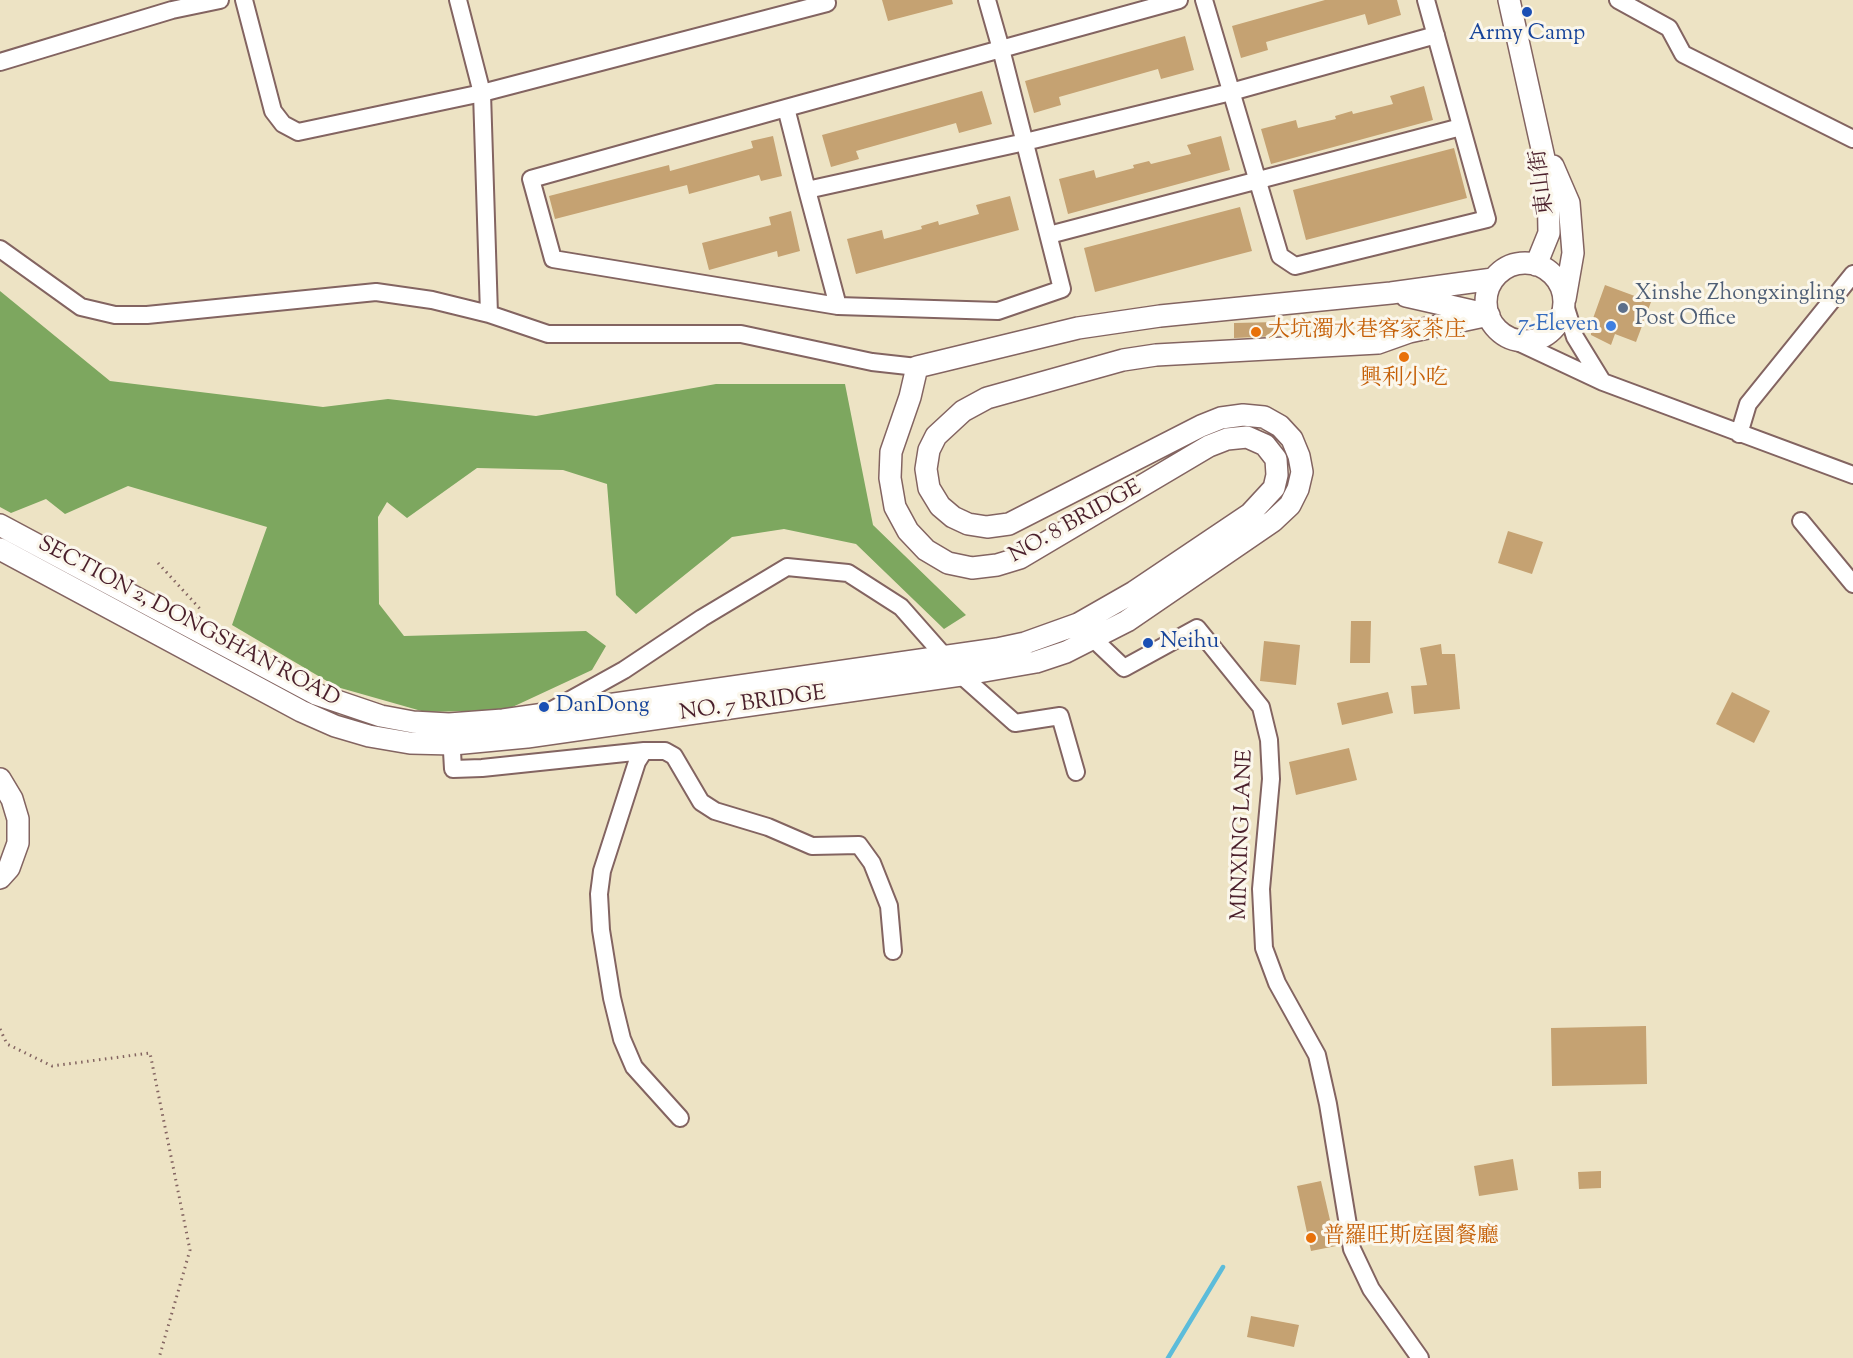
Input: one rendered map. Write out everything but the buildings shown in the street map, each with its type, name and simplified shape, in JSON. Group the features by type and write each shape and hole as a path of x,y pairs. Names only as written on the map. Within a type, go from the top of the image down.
{"main road":[{"name":"東山街","path":"1509,0 1548,176 1549,233 1536,265"},
{"name":"東山街","path":"1538,132 1569,203 1573,253 1564,302"},
{"path":"916,367 1078,328 1160,316 1391,293 1493,279 1511,266 1536,265 1548,270 1557,279 1564,302 1562,316 1555,327 1545,336 1532,340 1518,340 1505,336 1497,329 1489,315 1486,300 1493,279"},
{"path":"1391,293 1489,315"},
{"path":"961,675 1036,662 1093,640 1255,536 1290,505 1298,489 1302,472 1292,439 1280,426 1264,417 1243,415 1221,418 1201,426 1033,514 1009,524 987,527 968,524 953,517 940,506 929,488 926,469 929,450 936,436 948,422 963,411 987,398 1123,360 1167,355 1378,344 1409,332 1489,315"},
{"name":"NO. 8 BRIDGE","path":"916,367 910,397 891,452 890,478 895,507 908,531 926,550 948,563 972,568 997,565 1039,548 1209,446 1227,439 1247,437 1265,445 1276,459 1277,475 1274,488 1250,514 1134,592 1078,624"},
{"name":"SECTION 2, DONGSHAN ROAD","path":"0,525 316,694 381,716 413,722 451,734 593,718"},
{"name":"SECTION 2, DONGSHAN ROAD","path":"0,549 300,711 335,726 369,736 410,743 544,714 593,718"},
{"path":"943,657 1025,643 1078,624"},
{"name":"NO. 7 BRIDGE","path":"593,718 902,662 943,657"},
{"name":"NO. 7 BRIDGE","path":"593,718 961,675"},
{"path":"0,779 12,799 18,827 18,843 9,868 0,878"}],"street":[{"path":"0,62 172,10 220,0"},
{"path":"244,0 273,111 283,124 298,132 482,93 827,3 826,0"},
{"path":"459,0 482,93 489,314"},
{"path":"987,0 1001,49 1062,289 998,311 838,306 553,259 531,179 786,108 1001,49 1179,0"},
{"path":"1204,0 1280,256 1295,266 1487,219 1426,0"},
{"path":"1618,0 1669,28 1683,54 1853,139"},
{"path":"807,190 1025,142 1231,92 1436,35"},
{"path":"786,108 838,306"},
{"path":"1049,235 1461,128"},
{"path":"0,249 81,307 115,315 147,315 376,292 432,300 489,314 548,333 741,334 872,362 916,367"},
{"path":"1739,434 1748,404 1853,274"},
{"name":"東山街","path":"1564,302 1575,337 1603,382"},
{"path":"1505,336 1603,382 1853,475"},
{"path":"1801,521 1853,584"},
{"path":"544,714 624,670 702,618 786,567 848,573 901,607 943,657 1015,723 1060,716 1076,772"},
{"name":"MINXING LANE","path":"1078,624 1124,668 1197,628 1261,707 1269,740 1271,780 1261,889 1264,948 1277,983 1317,1055 1329,1104 1352,1249 1371,1289 1420,1358"},
{"path":"451,734 453,769 665,751 674,756 701,802 716,811 768,827 812,846 858,845 872,864 889,906 893,951"},
{"path":"644,751 637,762 602,871 599,894 601,930 612,998 622,1039 634,1067 680,1118"}],"path":[{"path":"0,1029 7,1044 52,1066 150,1053 190,1250 159,1358"}],"green space":[{"path":"0,291 110,381 323,407 388,399 536,416 716,384 845,384 873,525 966,615 944,629 856,544 784,529 732,537 636,614 616,595 607,484 563,470 477,468 407,518 387,502 378,517 379,604 404,636 586,631 606,646 592,670 506,710 425,712 337,687 232,625 267,527 128,486 65,514 46,499 11,513 0,507"}],"waterway":[{"path":"1168,1358 1223,1267"}],"place":[{"name":"Army Camp","path":"1527,12"},
{"name":"Xinshe Zhongxingling Post Office","path":"1623,308"},
{"name":"7-Eleven","path":"1611,326"},
{"name":"大坑濁水巷客家茶庄","path":"1256,332"},
{"name":"興利小吃","path":"1404,357"},
{"name":"Neihu","path":"1148,643"},
{"name":"DanDong","path":"544,707"},
{"name":"普羅旺斯庭園餐廳","path":"1311,1238"}]}
